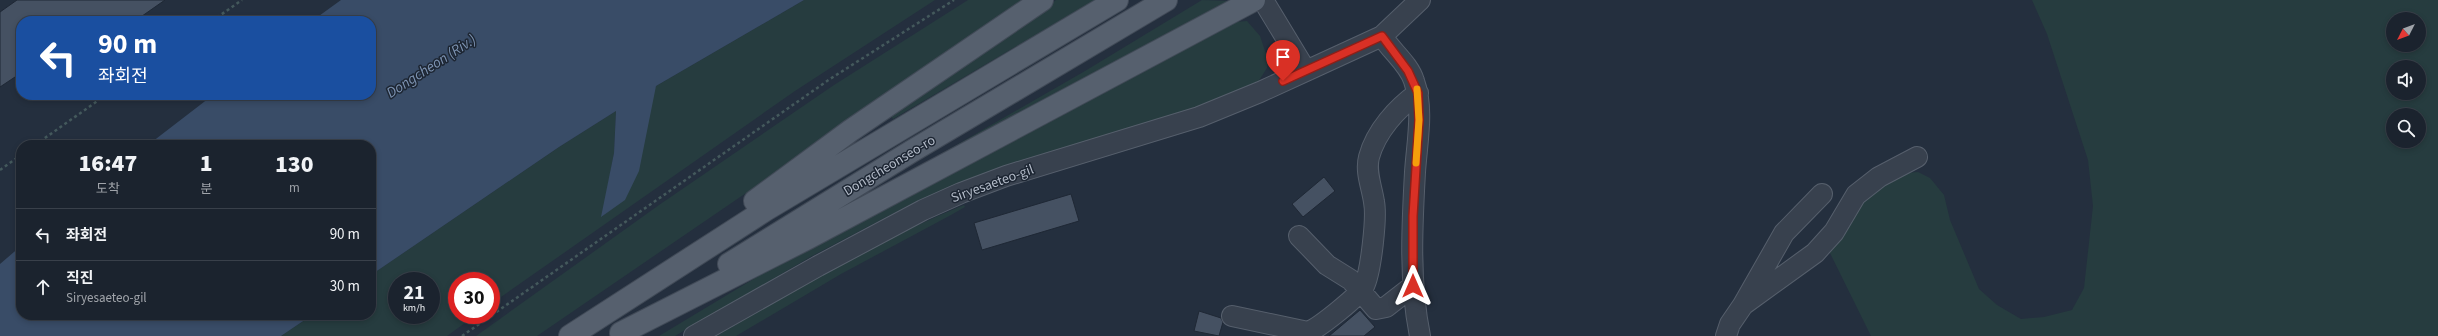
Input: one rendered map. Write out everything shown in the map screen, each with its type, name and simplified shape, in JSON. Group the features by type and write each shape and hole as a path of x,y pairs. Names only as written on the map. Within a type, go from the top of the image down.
{"main road":[{"path":"606,311 850,132 1042,0"},
{"name":"Dongcheonseo-ro","path":"570,336 606,311 767,209 1117,0"},
{"name":"Dongcheonseo-ro","path":"619,335 905,155 1166,0"},
{"path":"619,335 808,238 1254,0"}],"street":[{"path":"1263,0 1306,70"},
{"name":"Siryesaeteo-gil","path":"694,336 818,266 923,210 961,193 1006,176 1199,117 1260,92 1382,36 1420,0"},
{"path":"1382,36 1408,71 1418,93 1419,120 1413,216 1413,286 1420,336"},
{"path":"1232,316 1308,332 1316,329 1360,291 1366,281 1375,220 1375,202 1368,170 1369,158 1380,133 1399,108 1418,93"},
{"path":"1743,305 1815,253 1834,232 1856,195 1879,177 1917,157"},
{"path":"1726,336 1730,324 1743,305 1784,233 1822,194"},
{"path":"1299,236 1327,265 1351,280 1372,306 1381,310 1413,286"}],"path":[{"path":"219,16 242,0"},
{"path":"462,336 830,79 954,0"},
{"path":"42,140 99,100"},
{"path":"0,170 16,159"}],"green space":[{"path":"804,0 935,0 795,91 500,298 500,272 448,272 448,324 464,324 447,336 281,336 305,320 376,320 376,272 559,147 616,111 614,153 602,217 656,86"},
{"path":"968,0 1028,0 537,336 476,336 493,324 500,324 500,319 659,205 834,85"},
{"path":"1056,0 1095,0 893,119 890,115"},
{"path":"1202,0 1230,1 875,192 1085,71"},
{"path":"2032,0 2438,0 2438,336 1871,336 1828,249 1859,199 1904,173 1918,172 1930,178 1944,195 1950,220 1979,289 1997,305 2021,319 2044,317 2072,310 2084,288 2093,206 2088,160 2047,34"},
{"path":"1247,21 1260,36 1268,60 1267,68 1258,82 1195,108 1002,169 917,201 812,256 675,336 659,336 780,263 1236,22"},
{"path":"964,205 965,207 841,274 736,336 717,336 869,249"}],"water":[{"name":"Dongcheon (Riv.)","path":"341,0 804,0 656,86 639,171 625,200 601,217 614,153 616,111 559,147 376,272 376,140 154,140 206,100 376,100 376,16 319,16"},
{"path":"16,250 16,320 305,320 281,336 0,336 0,264"}],"building":[{"path":"17,0 165,0 142,16 16,16 16,76 0,87 0,12"},
{"path":"1324,177 1335,191 1303,217 1292,204"},
{"path":"1071,194 1079,221 982,250 974,223"},
{"path":"1360,310 1375,327 1364,336 1329,336"},
{"path":"1199,311 1221,318 1223,322 1219,336 1194,331"}],"slow traffic":[{"path":"1416,163 1419,120 1417,89"}],"route":[{"path":"1283,81 1382,36 1414,79 1418,93 1419,120 1413,216 1413,286"}]}
